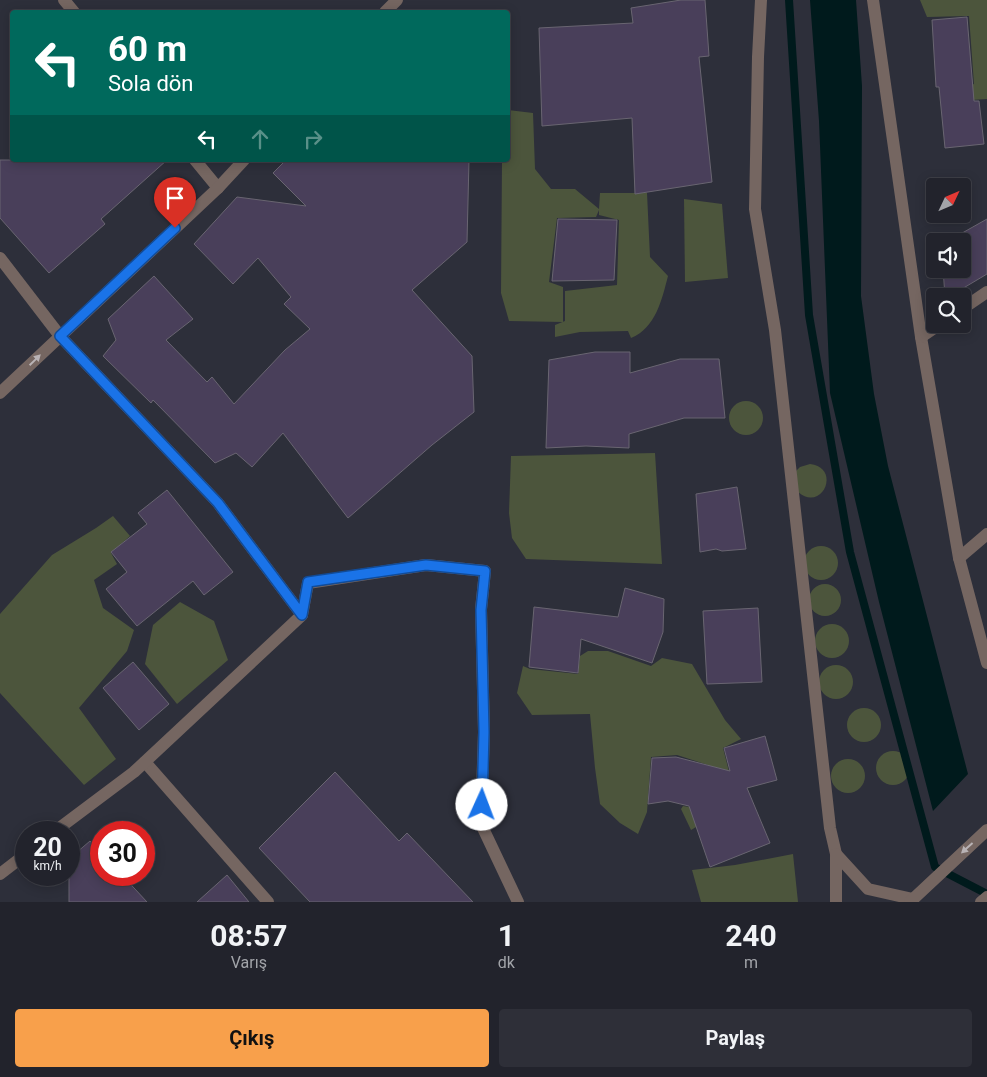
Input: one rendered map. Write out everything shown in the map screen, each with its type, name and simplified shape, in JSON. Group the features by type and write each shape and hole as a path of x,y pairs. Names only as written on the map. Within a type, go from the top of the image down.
{"street":[{"path":"64,0 72,10"},
{"path":"387,10 397,0"},
{"path":"761,0 755,209 775,330 830,828 836,854 836,902"},
{"path":"873,0 921,337 959,558 987,663"},
{"path":"197,162 218,188"},
{"path":"0,393 218,188 242,162"},
{"path":"0,258 60,336 218,503 302,615"},
{"path":"971,303 987,292"},
{"path":"921,337 927,333"},
{"path":"959,558 987,534"},
{"path":"69,821 134,772 302,615 308,582 426,565 485,571 481,610 484,732 481,824 518,902"},
{"path":"145,762 268,902"},
{"path":"836,854 868,889 911,900 987,830"},
{"path":"0,874 15,862"},
{"path":"980,902 987,896"}],"green space":[{"path":"920,0 987,0 987,99 954,101 956,88 974,84 969,16 927,17"},
{"path":"510,110 533,113 535,169 551,189 575,189 599,209 600,193 647,193 650,257 668,276 657,312 640,333 631,338 628,331 580,332 555,337 555,325 563,322 509,321 501,293 502,162 510,162","holes":["599,210 599,215 619,220 617,285 565,291 565,321 563,322 563,287 549,282 557,218 596,217"]},
{"path":"684,199 722,204 728,278 685,282"},
{"path":"746,401 758,406 763,418 758,430 746,435 734,430 729,418 734,406"},
{"path":"655,453 662,564 526,559 512,538 509,513 511,456"},
{"path":"810,464 820,467 825,473 827,480 821,493 814,497 807,497 798,492 796,471 800,467"},
{"path":"113,516 130,536 111,553 117,564 94,580 103,608 134,630 127,651 79,708 116,759 84,785 0,693 0,614 52,555"},
{"path":"821,546 833,551 838,563 833,575 821,580 809,575 804,563 809,551"},
{"path":"825,584 837,588 841,600 837,612 825,616 813,612 809,600 813,588"},
{"path":"180,602 214,621 228,660 177,704 145,664 153,625"},
{"path":"832,624 844,629 849,641 844,653 832,658 820,653 815,641 820,629"},
{"path":"588,651 608,651 651,666 662,658 692,664 725,720 741,739 723,748 737,803 691,830 681,809 683,806 701,809 708,765 677,755 651,757 647,812 638,834 620,823 600,804 590,714 532,715 517,693 523,666 530,669 578,674 580,656"},
{"path":"836,665 848,670 853,682 848,694 836,699 824,694 819,682 824,670"},
{"path":"864,708 876,713 881,725 876,737 864,742 852,737 847,725 852,713"},
{"path":"893,751 905,756 910,768 905,780 893,785 881,780 876,768 881,756"},
{"path":"848,759 860,764 865,776 860,788 848,793 836,788 831,776 836,764"},
{"path":"793,854 798,902 701,902 692,870 735,865"}],"shaded area":[{"path":"810,0 856,0 862,86 861,296 874,394 888,466 968,774 933,811 879,602 830,393 819,121"}],"building":[{"path":"681,0 705,0 709,56 699,57 712,182 635,194 632,118 542,126 539,28 633,23 631,8"},
{"path":"967,17 974,101 979,101 984,144 945,148 939,87 936,87 932,20"},
{"path":"0,160 10,160 10,162 165,162 101,219 105,224 49,273 0,218"},
{"path":"284,162 469,162 467,242 412,290 472,356 474,412 432,445 348,518 283,433 252,467 236,453 215,463 153,400 151,403 103,356 116,340 108,319 154,276 193,319 166,340 207,382 212,377 234,404 285,350 310,329 284,304 291,297 258,258 233,284 194,244 237,197 306,206 273,173"},
{"path":"558,219 617,220 614,280 552,281"},
{"path":"987,219 987,274 963,288 944,288 944,278 971,278 971,233 962,233"},
{"path":"595,352 630,352 630,373 680,359 719,359 725,418 684,418 629,434 629,448 586,446 546,448 549,360"},
{"path":"737,487 746,549 722,551 716,549 700,552 696,494"},
{"path":"167,490 233,572 204,595 193,581 137,626 106,589 127,572 111,552 147,524 138,513"},
{"path":"625,588 664,599 663,632 652,663 581,639 578,673 529,667 534,607 618,617"},
{"path":"758,608 762,682 707,684 703,611"},
{"path":"133,662 169,704 139,730 103,688"},
{"path":"765,736 777,780 747,788 770,843 710,867 689,806 668,801 648,804 652,758 676,757 730,771 724,748"},
{"path":"335,772 399,841 407,833 473,902 310,902 259,848"},
{"path":"90,841 90,886 132,886 147,902 69,902 69,886 80,886 80,850"},
{"path":"227,875 249,902 197,902"}],"waterway":[{"path":"789,0 809,315 850,552 935,867 987,894"}],"route":[{"path":"175,228 60,336 218,503 302,615 308,582 426,565 485,571 481,610 484,732 482,805"}]}
